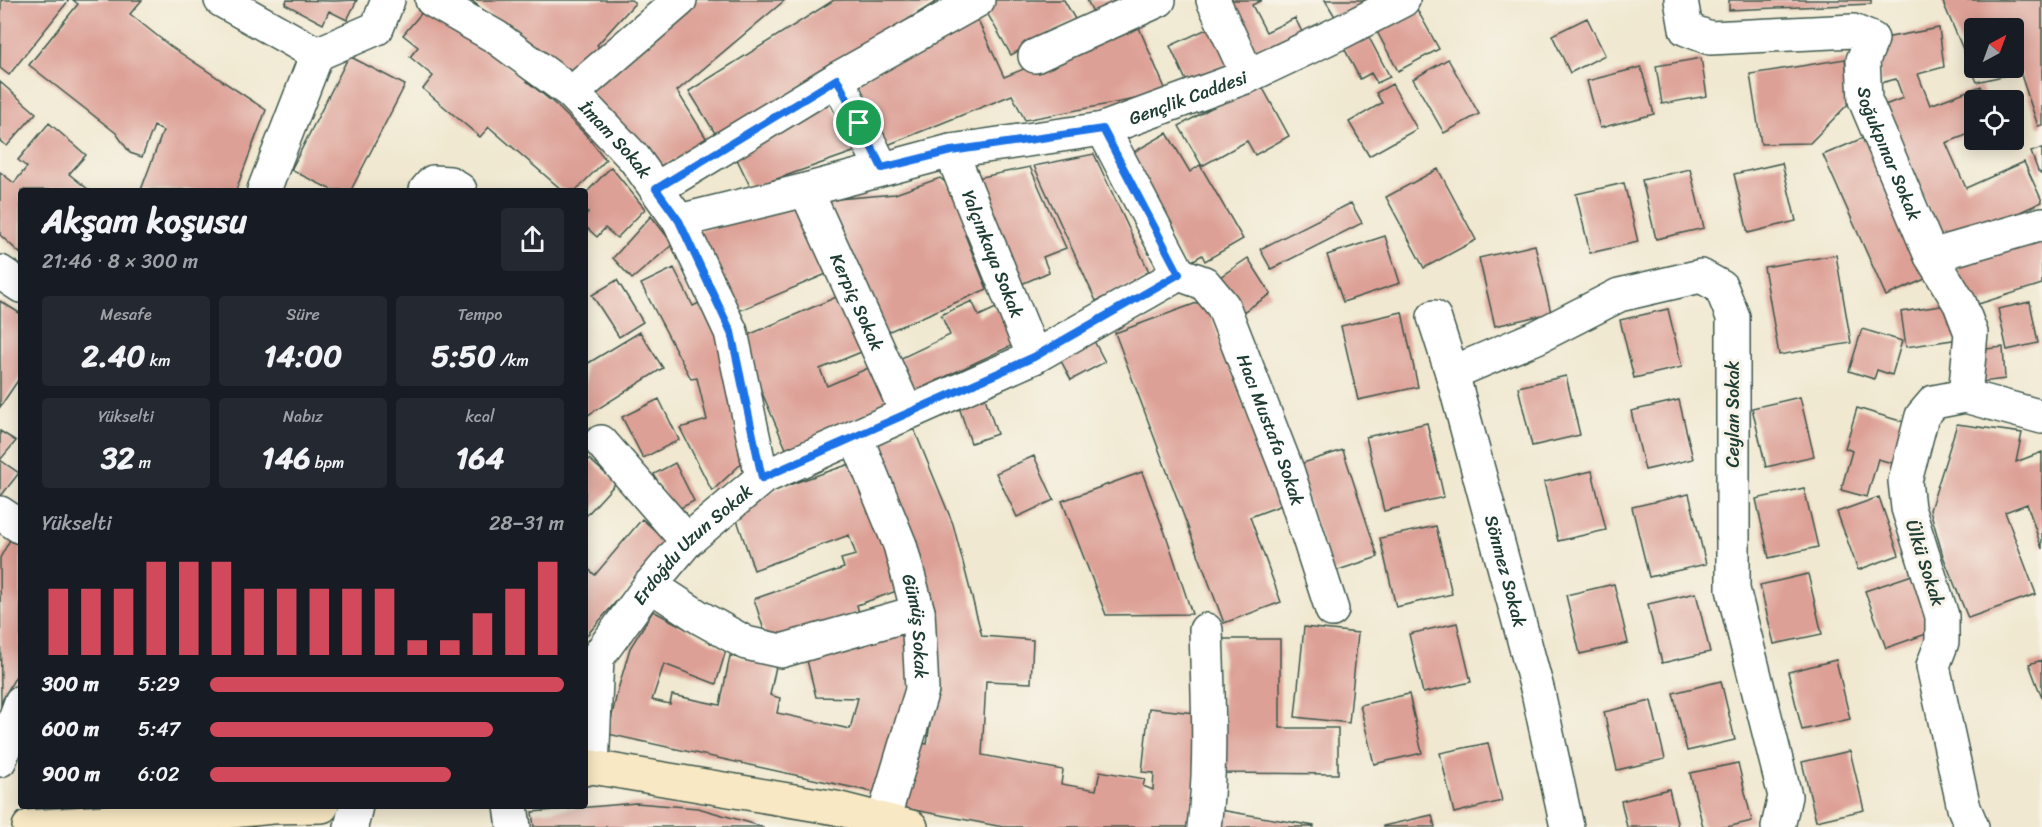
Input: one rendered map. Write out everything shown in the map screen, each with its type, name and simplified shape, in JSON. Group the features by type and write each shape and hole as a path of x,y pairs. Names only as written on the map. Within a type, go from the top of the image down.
{"street":[{"path":"222,0 317,54"},
{"path":"265,188 317,54 377,28 388,0"},
{"name":"İmam Sokak","path":"432,0 496,37 572,93 634,158 679,221 731,332 762,478"},
{"path":"572,93 680,0"},
{"path":"656,189 837,79 978,0"},
{"path":"1035,56 1159,0"},
{"path":"1213,0 1248,76"},
{"name":"Gençlik Caddesi","path":"679,221 951,151 1103,129 1248,76 1403,0"},
{"name":"Soğukpınar Sokak","path":"1681,0 1686,29 1710,38 1853,32 1872,39 1863,60 1865,100 1931,256 1960,304 1971,333 1965,396"},
{"path":"837,79 882,168"},
{"path":"1103,129 1179,274"},
{"name":"Yalçınkaya Sokak","path":"951,151 1034,357"},
{"path":"428,188 433,182 450,183 457,188"},
{"name":"Kerpiç Sokak","path":"806,190 907,413"},
{"path":"1931,256 2042,224"},
{"path":"0,272 18,284"},
{"name":"Erdoğdu Uzun Sokak","path":"588,768 591,655 687,541 762,478 1034,357 1179,274"},
{"name":"Hacı Mustafa Sokak","path":"1179,274 1204,283 1223,306 1287,470 1332,610"},
{"name":"Ceylan Sokak","path":"1452,372 1537,338 1619,295 1701,276 1721,287 1733,317 1733,589 1785,796 1778,827"},
{"name":"Sönmez Sokak","path":"1434,317 1452,372 1538,692 1567,827"},
{"path":"1965,396 2042,417"},
{"name":"Ülkü Sokak","path":"1965,396 1934,402 1922,416 1905,481 1908,508 1942,616 1942,642 1933,666 1964,808 1972,827"},
{"name":"Gümüş Sokak","path":"855,437 900,545 918,612 922,690 897,824"},
{"path":"600,442 687,541"},
{"path":"650,585 699,617 746,643 781,651 918,612"},
{"path":"1204,827 1207,805 1209,707 1206,630"},
{"path":"0,760 18,710"},
{"path":"588,768 836,817 897,824"},
{"path":"29,827 166,822 258,809"},
{"path":"351,827 355,809"},
{"path":"511,809 514,827"}],"building":[{"path":"1,0 69,0 9,75 0,68"},
{"path":"73,0 142,0 130,14 170,46 266,110 237,188 142,188 163,131 154,126 142,157 130,153 116,133 29,65 78,4"},
{"path":"287,0 357,0 347,20 329,11 323,24 285,4"},
{"path":"471,0 631,0 635,3 597,45 602,50 572,83"},
{"path":"695,0 785,0 677,91 708,141 658,169 588,91"},
{"path":"834,0 939,0 718,138 689,91"},
{"path":"989,0 1064,0 1075,19 1011,55 982,4"},
{"path":"1087,0 1134,0 1096,18"},
{"path":"1220,0 1262,0 1252,5 1266,32 1295,18 1306,40 1252,67"},
{"path":"1325,0 1381,0 1340,25"},
{"path":"1729,0 1871,0 1871,4 1729,10"},
{"path":"1942,0 2042,0 2042,125 2038,126 2022,78 2024,78 2024,18 1964,18 1964,52"},
{"path":"429,4 556,105 585,134 606,160 578,188 560,188 489,127 480,137 423,89 433,76 410,57 418,47 403,35"},
{"path":"1414,4 1439,49 1398,71 1374,26"},
{"path":"976,16 1004,77 1137,23 1167,93 1025,120 1012,95 885,146 856,82"},
{"path":"1587,18 1605,55 1570,73 1552,35"},
{"path":"1213,26 1233,67 1190,89 1170,46"},
{"path":"1939,28 1944,67 1918,74 1930,105 1964,92 1964,136 1946,143 1966,188 2024,162 2042,202 1944,246 1885,105 1903,98 1896,79 1881,83 1879,64 1885,38"},
{"path":"1365,30 1390,77 1377,83 1371,73 1360,79 1341,42"},
{"path":"349,56 405,85 352,188 328,188 291,170"},
{"path":"1701,58 1707,96 1662,104 1656,66"},
{"path":"1448,59 1479,114 1444,133 1413,79"},
{"path":"1845,59 1851,101 1810,143 1761,144 1750,74"},
{"path":"1641,67 1654,114 1600,128 1587,81"},
{"path":"1975,78 1994,78 1977,82"},
{"path":"1259,81 1289,136 1255,155 1247,141 1202,166 1179,126"},
{"path":"0,82 36,113 7,146 0,141"},
{"path":"1392,84 1417,129 1369,156 1349,122 1382,103 1376,93"},
{"path":"1981,86 1982,90 1970,90"},
{"path":"828,100 856,151 751,188 733,151"},
{"path":"49,123 86,155 69,174 86,188 18,188 18,251 0,235 0,172 14,183 27,167 18,160"},
{"path":"1167,133 1190,172 1200,165 1243,239 1205,261 1202,255 1187,264 1125,157"},
{"path":"1870,135 1932,276 1886,296 1823,155"},
{"path":"2042,148 2042,174 2038,171 2031,152"},
{"path":"1094,154 1151,276 1096,301 1034,166"},
{"path":"1782,163 1796,221 1748,233 1734,174"},
{"path":"611,167 645,209 617,238 605,228 597,237 588,229 588,191"},
{"path":"1030,167 1066,248 1043,257 1049,272 1017,286 972,179"},
{"path":"1438,169 1476,240 1424,268 1386,197"},
{"path":"1690,169 1704,228 1656,239 1642,180"},
{"path":"940,178 955,190 971,234 965,235 987,289 885,333 826,200 895,194"},
{"path":"1624,183 1638,242 1590,253 1576,194"},
{"path":"1351,203 1362,223 1271,269 1260,249"},
{"path":"802,205 831,272 729,315 694,232"},
{"path":"651,216 673,244 632,279 613,258"},
{"path":"2042,234 2042,284 1969,307 1954,258"},
{"path":"1385,236 1400,283 1343,302 1327,255"},
{"path":"1535,245 1551,313 1495,326 1479,258"},
{"path":"1836,255 1851,343 1779,355 1764,267"},
{"path":"1248,258 1271,294 1240,314 1217,279"},
{"path":"674,268 693,306 701,302 723,345 741,464 712,491 680,428 707,420 697,378 691,379 641,284"},
{"path":"617,280 643,322 619,337 592,295"},
{"path":"841,295 866,350 820,369 827,386 873,366 889,403 787,451 739,339"},
{"path":"1205,300 1282,505 1250,517 1281,602 1224,623 1115,333"},
{"path":"0,301 18,312 18,380 0,407"},
{"path":"972,301 979,316 998,307 1015,344 911,393 897,360 950,335 941,315"},
{"path":"2030,302 2038,343 2007,350 1998,309"},
{"path":"1954,304 1959,339 1906,347 1901,312"},
{"path":"1668,309 1682,367 1634,378 1620,320"},
{"path":"1402,312 1418,387 1358,400 1341,326"},
{"path":"1862,329 1902,341 1892,375 1877,370 1874,379 1849,371"},
{"path":"640,332 663,368 588,415 588,363"},
{"path":"1093,339 1105,362 1071,380 1059,357"},
{"path":"2003,347 2005,379 1981,382 1978,350"},
{"path":"1566,376 1580,435 1532,446 1518,387"},
{"path":"983,392 997,434 971,443 957,401"},
{"path":"1800,397 1814,456 1766,467 1752,408"},
{"path":"659,399 679,440 643,458 622,417"},
{"path":"1679,400 1693,459 1645,470 1631,411"},
{"path":"1857,408 1907,423 1895,464 1878,459 1867,497 1841,490 1852,451 1845,448"},
{"path":"1427,423 1444,497 1384,511 1366,437"},
{"path":"1957,424 2022,433 2016,462 2042,452 2042,549 2027,504 2005,512 2036,594 1968,618 1943,556 1930,510"},
{"path":"914,429 953,524 982,636 1033,640 1031,683 986,681 982,755 1063,770 1061,784 1096,790 1100,771 1145,779 1143,786 1153,790 1154,773 1142,772 1149,708 1203,714 1189,827 1003,827 904,808 916,742 927,744 934,696 869,447"},
{"path":"0,431 16,441 0,460"},
{"path":"1343,450 1378,557 1332,572 1297,465"},
{"path":"1034,456 1054,500 1017,517 996,473"},
{"path":"0,460 18,474 0,496"},
{"path":"588,460 616,483 588,514"},
{"path":"675,463 694,501 673,512 654,474"},
{"path":"853,463 882,545 889,544 905,588 857,605 859,613 768,643 754,599 844,568 841,559 856,555 849,535 754,570 734,511 780,488"},
{"path":"1592,471 1606,530 1558,541 1544,482"},
{"path":"1142,472 1192,614 1106,615 1062,501"},
{"path":"1804,488 1818,547 1769,558 1756,499"},
{"path":"1689,494 1706,564 1649,577 1632,507"},
{"path":"1879,497 1899,555 1858,570 1837,512"},
{"path":"642,519 668,542 588,634 588,569 595,575"},
{"path":"1436,526 1452,594 1396,607 1380,538"},
{"path":"11,538 18,542 18,672 3,699 1,708 0,558"},
{"path":"1808,574 1822,634 1774,644 1760,585"},
{"path":"1912,575 1932,632 1886,648 1865,591"},
{"path":"1614,584 1628,643 1580,654 1566,595"},
{"path":"1696,593 1710,652 1662,663 1648,604"},
{"path":"653,611 726,650 716,684 664,664 652,700 670,704 672,695 720,705 730,656 776,666 770,695 780,698 777,713 850,729 858,698 816,697 806,656 870,637 911,635 911,692 882,794 608,734 630,648"},
{"path":"1457,623 1471,682 1423,693 1409,634"},
{"path":"1304,627 1358,633 1349,723 1295,717"},
{"path":"1223,639 1280,639 1280,728 1338,728 1338,774 1222,773"},
{"path":"1836,660 1850,719 1802,730 1788,672"},
{"path":"2042,660 2042,698 2029,664"},
{"path":"1721,681 1735,740 1687,751 1673,693"},
{"path":"1409,694 1422,753 1374,764 1360,705"},
{"path":"1651,701 1665,759 1617,770 1604,712"},
{"path":"1488,743 1502,801 1454,813 1440,753"},
{"path":"1850,751 1864,810 1816,821 1802,762"},
{"path":"1738,763 1752,821 1727,827 1703,827 1690,773"},
{"path":"1669,789 1678,827 1627,827 1621,801"},
{"path":"636,803 698,808 764,827 534,827 532,812 588,809 588,807"},
{"path":"1220,810 1314,826 1314,827 1218,827"},
{"path":"1432,815 1435,827 1383,827 1383,826"}],"route":[{"path":"837,79 859,123 882,168 951,151 1103,129 1179,274 1034,357 762,478 731,332 679,221 656,189 837,79"}]}
